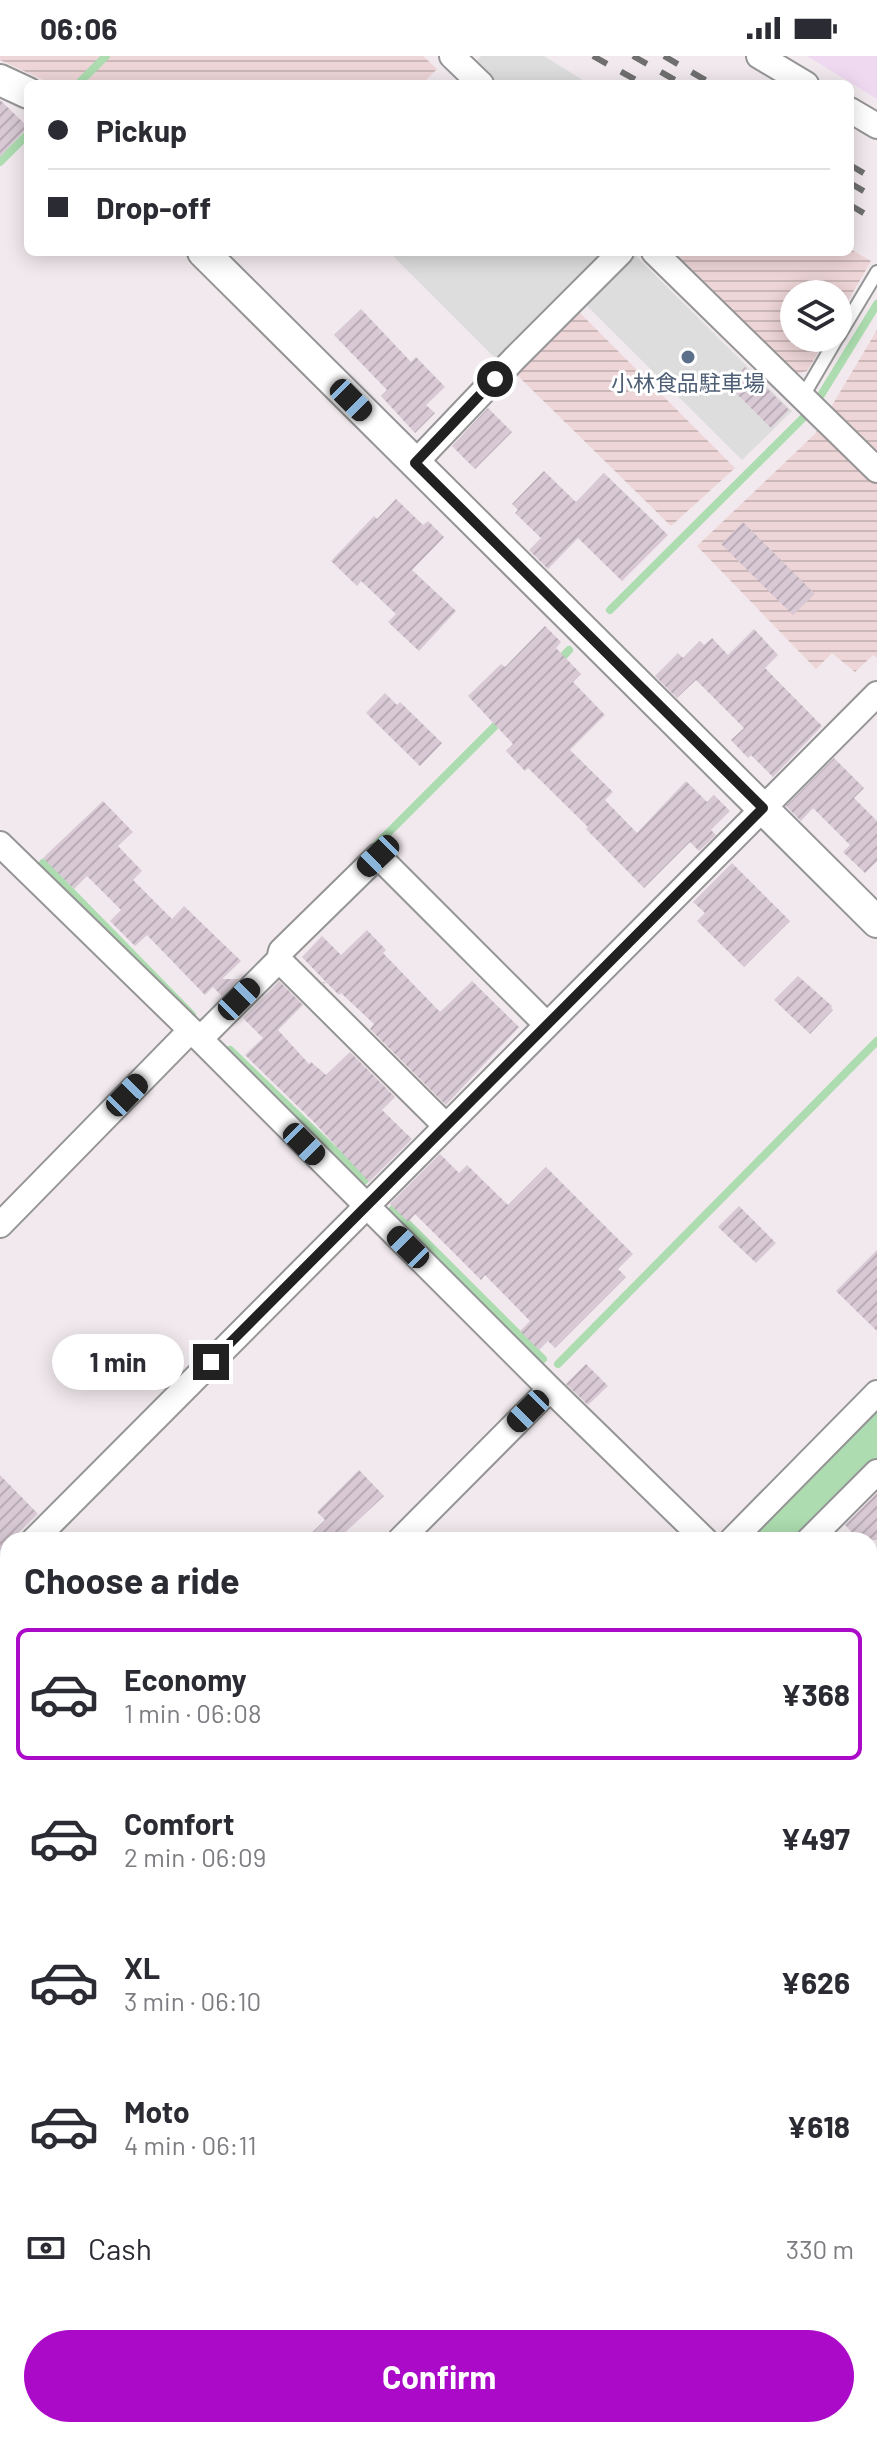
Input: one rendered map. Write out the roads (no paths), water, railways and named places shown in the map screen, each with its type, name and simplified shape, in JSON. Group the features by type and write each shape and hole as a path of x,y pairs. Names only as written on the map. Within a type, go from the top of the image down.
{"street":[{"path":"452,56 477,80"},
{"path":"759,56 799,80"},
{"path":"0,80 24,91"},
{"path":"854,112 877,126"},
{"path":"207,256 877,922"},
{"path":"415,463 617,256"},
{"path":"658,256 877,470"},
{"path":"42,1532 877,694"},
{"path":"0,844 196,1034 697,1532"},
{"path":"0,1225 196,1034 279,960 281,951 378,856 546,1024"},
{"path":"279,960 446,1126"},
{"path":"408,1532 550,1389"},
{"path":"740,1532 877,1393"},
{"path":"817,1532 877,1472"}],"lane":[{"path":"852,314 877,272"},
{"path":"803,396 830,352"}],"waterway":[{"path":"82,80 106,56"},
{"path":"0,162 24,138"},
{"path":"821,395 877,304"},
{"path":"610,610 805,416"},
{"path":"557,663 569,650"},
{"path":"371,850 503,718"},
{"path":"43,863 192,1015"},
{"path":"558,1364 877,1041"},
{"path":"230,1050 365,1180"},
{"path":"393,1209 543,1359"},
{"path":"782,1532 877,1436"}],"railway":[{"path":"593,56 636,80"},
{"path":"633,56 675,80"},
{"path":"664,56 705,80"},
{"path":"854,167 877,181"},
{"path":"854,185 877,199"},
{"path":"854,207 877,221"}],"place":[{"name":"小林食品駐車場","path":"688,357"}]}
